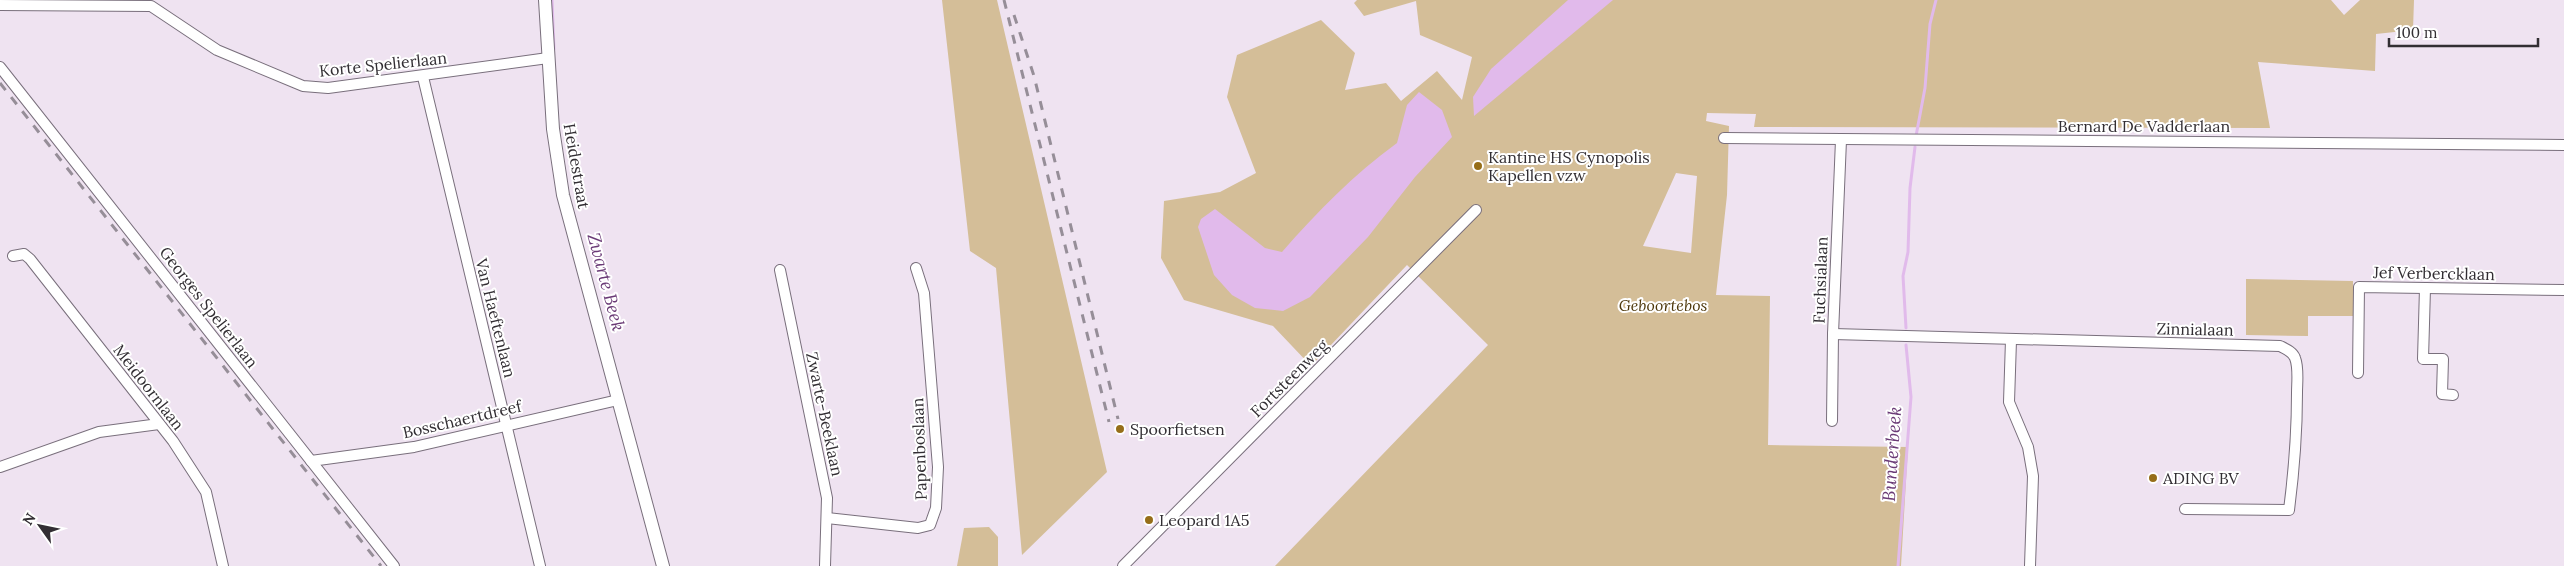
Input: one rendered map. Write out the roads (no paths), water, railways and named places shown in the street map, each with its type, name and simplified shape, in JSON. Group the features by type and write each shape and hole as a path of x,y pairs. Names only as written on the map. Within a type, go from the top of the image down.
{"street":[{"name":"Heidestraat","path":"545,0 553,129 563,195 664,566"},
{"name":"Korte Spelierlaan","path":"0,5 151,3 217,50 303,86 328,88 548,58"},
{"name":"Georges Spelierlaan","path":"0,67 394,566"},
{"name":"Van Haeftenlaan","path":"423,76 540,566"},
{"name":"Bernard De Vadderlaan","path":"1724,138 2164,140 2564,145"},
{"name":"Fuchsialaan","path":"1832,421 1833,334 1841,140"},
{"name":"Fortsteenweg","path":"1123,566 1476,210"},
{"name":"Meidoornlaan","path":"13,256 24,254 30,259 159,424 206,492 223,566"},
{"name":"Papenboslaan","path":"827,518 918,528 930,525 934,517 938,467 924,293 916,268"},
{"name":"Zwarte-Beeklaan","path":"780,270 827,498 824,566"},
{"name":"Jef Verbercklaan","path":"2358,373 2359,287 2564,290"},
{"path":"2426,288 2423,359 2443,359 2442,394 2453,395"},
{"name":"Zinnialaan","path":"1833,334 2280,346 2290,351 2295,357 2298,370 2295,459 2288,510 2185,509"},
{"path":"2011,340 2009,402 2028,446 2033,476 2030,566"},
{"name":"Bosschaertdreef","path":"311,461 414,447 507,424 618,400"},
{"path":"0,468 99,432 159,424"}],"waterway":[{"name":"Zwarte Beek","path":"552,0 554,49"},
{"name":"Bunderbeek","path":"1916,136 1925,88 1930,24 1936,0"},
{"name":"Bunderbeek","path":"1906,328 1903,276 1908,252 1910,188 1915,147"},
{"name":"Bunderbeek","path":"1898,566 1911,397 1906,345"}],"railway":[{"path":"1004,0 1109,422"},
{"path":"1014,15 1034,76 1118,419"},
{"path":"0,83 381,566"}],"place":[{"name":"Kantine HS Cynopolis Kapellen vzw","path":"1478,166"},
{"name":"Spoorfietsen","path":"1120,429"},
{"name":"ADING BV","path":"2153,478"},
{"name":"Leopard 1A5","path":"1149,520"}],"park label":[{"name":"Geboortebos","path":"1663,305"}]}
